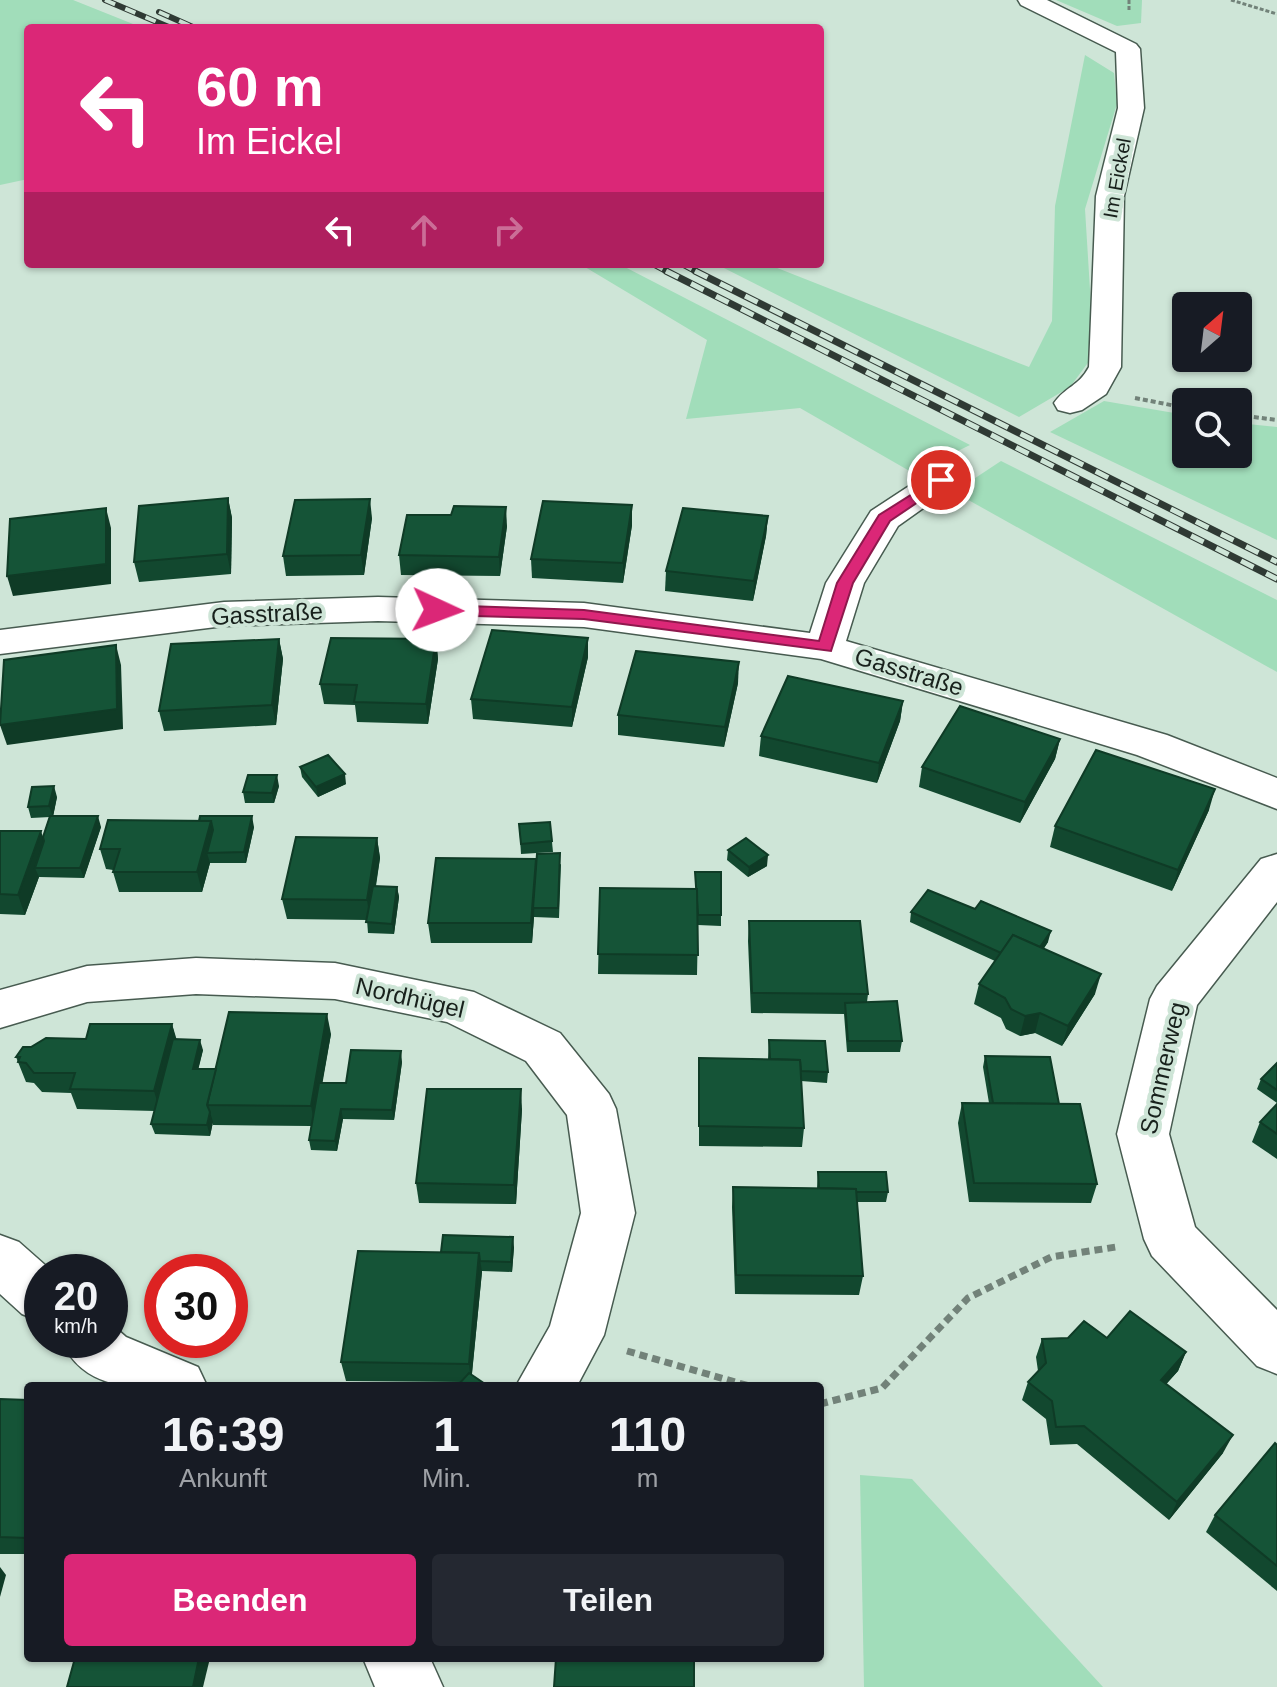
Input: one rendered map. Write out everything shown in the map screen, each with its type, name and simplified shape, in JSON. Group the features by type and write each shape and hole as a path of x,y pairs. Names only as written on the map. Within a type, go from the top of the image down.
{"street":[{"name":"Im Eickel","path":"1029,0 1128,49 1131,108 1110,196 1105,293 1108,339 1105,367 1095,387"},
{"path":"1070,403 1095,387"},
{"path":"825,647 845,583 884,519 941,480"},
{"name":"Gasstraße","path":"0,642 224,614 378,609 584,615 825,647 1152,745 1277,794"},
{"name":"Sommerweg","path":"1277,870 1174,999 1143,1134 1171,1239 1277,1348"},
{"name":"Nordhügel","path":"0,1009 87,984 196,976 335,981 457,1005 543,1047 591,1109 608,1213 576,1335 547,1382"},
{"path":"0,1259 24,1281"},
{"path":"113,1358 169,1382"},
{"path":"397,1662 410,1687"}],"path":[{"path":"1231,0 1277,14"},
{"path":"1095,387 1172,405"},
{"path":"1252,417 1277,420"},
{"path":"824,1403 882,1388 968,1298 1051,1257 1171,1239"},
{"path":"576,1335 735,1382"}],"green space":[{"path":"0,0 73,0 133,24 24,24 24,180 0,185"},
{"path":"1056,0 1142,0 1141,23 1117,26"},
{"path":"1085,55 1114,73 1117,104 1085,209 1091,306 1090,360 1070,387 1019,417 724,268 777,268 1029,367 1052,321 1055,206"},
{"path":"587,268 627,268 970,445 913,473 800,408 686,419 707,340"},
{"path":"1104,401 1172,413 1172,468 1252,468 1252,424 1277,427 1277,540 1050,432"},
{"path":"1001,461 1277,600 1277,672 954,492"},
{"path":"860,1475 912,1479 1103,1687 864,1687"}],"building":[{"path":"228,498 227,554 134,562 139,506"},
{"path":"370,499 361,555 283,556 295,500"},
{"path":"543,501 632,505 623,563 531,559"},
{"path":"454,506 506,507 499,557 399,555 407,515 451,515"},
{"path":"106,508 106,564 7,576 10,519"},
{"path":"683,508 768,516 754,581 666,571"},
{"path":"492,630 588,638 572,707 471,699"},
{"path":"331,638 436,639 426,704 354,702 357,685 320,684"},
{"path":"279,639 272,705 159,711 171,644"},
{"path":"116,645 117,709 0,725 4,660"},
{"path":"636,651 739,662 725,727 618,715"},
{"path":"788,676 903,701 879,763 761,736"},
{"path":"960,706 1060,739 1025,802 922,767"},
{"path":"1096,750 1215,789 1178,870 1055,826"},
{"path":"328,755 345,774 316,787 300,767"},
{"path":"248,775 277,775 272,793 243,792"},
{"path":"54,786 49,806 28,807 32,787"},
{"path":"50,816 98,816 80,868 35,868"},
{"path":"200,816 252,816 244,852 207,853 213,830 211,821 199,821"},
{"path":"108,820 211,821 197,872 113,872 120,849 100,849"},
{"path":"550,822 552,841 521,844 519,824"},
{"path":"0,831 41,831 18,895 0,894"},
{"path":"296,837 377,838 367,900 282,899"},
{"path":"746,838 768,855 749,867 728,850"},
{"path":"560,853 558,908 533,908 537,854"},
{"path":"436,858 536,859 531,923 428,923"},
{"path":"695,872 721,872 721,915 698,915"},
{"path":"373,886 397,887 392,924 366,922"},
{"path":"600,888 697,889 698,955 598,954"},
{"path":"928,890 975,909 981,901 1051,931 1040,947 1013,935 1001,953 911,912"},
{"path":"749,921 860,921 868,994 752,993"},
{"path":"1013,935 1101,974 1068,1026 1040,1013 1025,1016 1011,1009 1005,998 979,984"},
{"path":"897,1001 902,1041 848,1041 845,1003"},
{"path":"229,1012 327,1014 311,1106 207,1105"},
{"path":"90,1024 172,1024 154,1091 70,1089 75,1073 34,1073 26,1063 18,1062 20,1057 16,1057 23,1047 31,1047 46,1038 86,1039"},
{"path":"173,1039 200,1040 193,1069 216,1069 207,1105 210,1112 207,1125 151,1124"},
{"path":"769,1040 825,1041 828,1072 801,1071 800,1060 770,1059"},
{"path":"351,1050 401,1051 392,1110 341,1109 335,1141 309,1140 319,1083 346,1083"},
{"path":"985,1056 1050,1057 1059,1104 993,1103"},
{"path":"699,1058 800,1060 804,1128 699,1126"},
{"path":"1277,1063 1277,1090 1261,1079"},
{"path":"427,1089 521,1089 514,1185 416,1183"},
{"path":"962,1103 1080,1104 1097,1184 974,1183"},
{"path":"1277,1104 1277,1134 1260,1122"},
{"path":"818,1172 886,1172 888,1192 819,1188"},
{"path":"733,1187 856,1189 863,1276 736,1275"},
{"path":"443,1235 513,1237 511,1262 480,1261 479,1253 441,1252"},
{"path":"358,1251 479,1253 469,1364 341,1362"},
{"path":"1130,1311 1186,1352 1161,1380 1233,1435 1177,1502 1084,1426 1056,1427 1052,1401 1028,1382 1046,1363 1042,1339 1068,1338 1084,1321 1107,1338"},
{"path":"469,1373 482,1382 461,1382"},
{"path":"0,1399 24,1400 24,1538 0,1537"},
{"path":"1275,1443 1277,1445 1277,1566 1215,1515"},
{"path":"74,1662 198,1662 193,1687 67,1687"},
{"path":"556,1662 694,1662 694,1687 554,1687"}],"railway":[{"path":"105,0 162,24"},
{"path":"159,12 186,24"},
{"path":"661,268 670,273"},
{"path":"690,268 699,273"},
{"path":"666,271 1277,579"},
{"path":"695,271 699,273"},
{"path":"699,273 1277,562"}],"route":[{"path":"437,610 584,615 825,647 845,583 884,519 941,480"}]}
